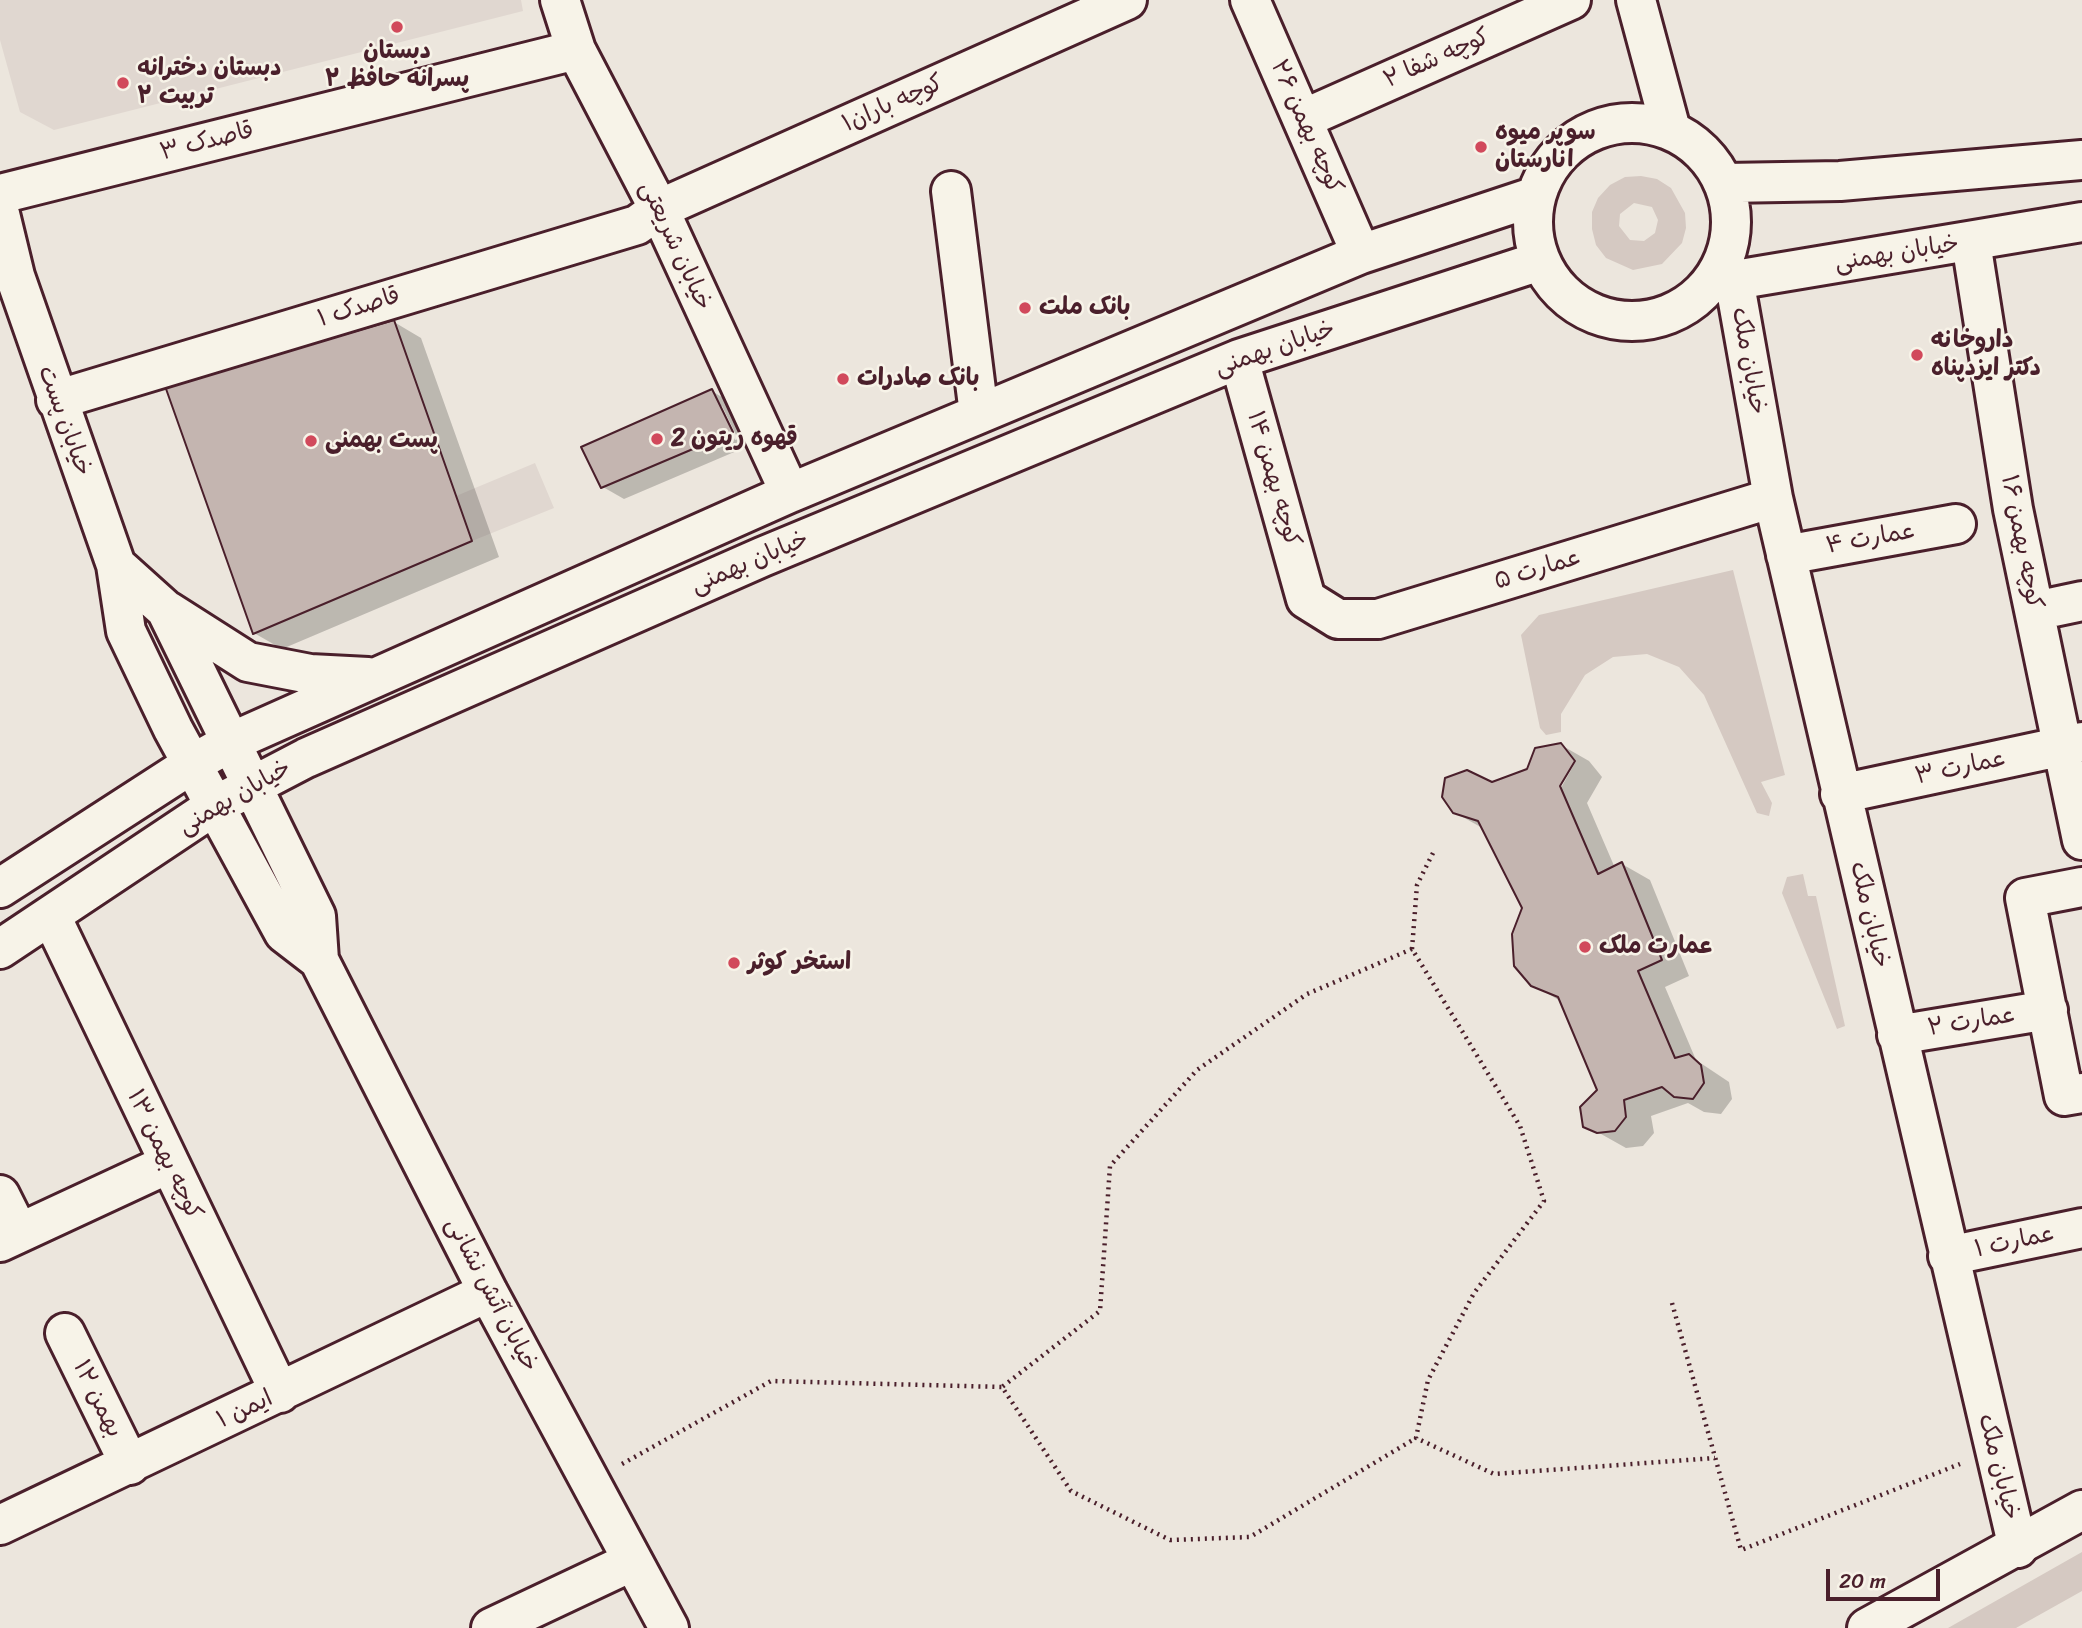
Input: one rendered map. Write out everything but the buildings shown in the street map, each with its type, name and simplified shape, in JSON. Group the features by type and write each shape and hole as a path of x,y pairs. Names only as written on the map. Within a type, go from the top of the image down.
{"street":[{"name":"خیابان شریعتی","path":"560,0 576,50 659,209 790,493"},
{"name":"کوچه باران۱","path":"659,209 1127,0"},
{"name":"کوچه بهمن ۲۶","path":"1250,0 1361,254"},
{"name":"کوچه شفا ۲","path":"1303,119 1571,0"},
{"path":"1636,0 1671,130"},
{"name":"قاصدک ۳","path":"0,194 576,50"},
{"path":"1644,123 1671,130 1697,146 1726,183 1733,227 1723,282 1663,317 1634,322 1605,318 1578,306 1555,286 1540,261 1532,218 1536,196 1547,170 1559,156 1589,133 1615,124 1644,123"},
{"path":"2030,166 2082,131"},
{"path":"1726,183 1840,181 2082,160"},
{"path":"951,191 979,414"},
{"name":"خیابان بهمنی","path":"0,888 192,764 231,742 790,493 1361,254 1536,196"},
{"name":"قاصدک ۱","path":"56,400 637,225 659,209"},
{"name":"خیابان پست","path":"0,214 7,280 56,400 116,565 126,631 192,764 216,805"},
{"name":"خیابان بهمنی","path":"1723,282 2082,222"},
{"name":"کوچه بهمن ۱۶","path":"1971,242 2013,509 2035,611 2072,744 2082,840"},
{"name":"خیابان بهمنی","path":"0,949 216,805 253,784 749,563 1239,359 1540,261"},
{"name":"خیابان ملک","path":"1723,282 1751,380 1773,498 1840,794 2018,1548"},
{"name":"کوچه بهمن ۱۴","path":"1239,359 1306,599"},
{"name":"عمارت ۵","path":"1306,599 1338,619 1378,618 1773,498"},
{"name":"عمارت ۴","path":"1786,555 1956,524"},
{"name":"خیابان پست","path":"116,565 166,610 253,784"},
{"path":"2035,611 2082,601"},
{"path":"166,610 248,662 310,674 377,677"},
{"name":"عمارت ۳","path":"1840,794 2072,744"},
{"name":"خیابان آتش نشانی","path":"253,784 316,916 319,960 488,1292 669,1628"},
{"name":"خیابان آتش نشانی","path":"216,805 284,933 319,960"},
{"path":"2082,887 2025,898 2064,1096 2082,1093"},
{"name":"کوچه بهمن ۱۳","path":"51,916 280,1394"},
{"name":"عمارت ۲","path":"1896,1035 2048,1010"},
{"path":"0,1195 10,1237 168,1164"},
{"name":"عمارت ۱","path":"1948,1256 2082,1227"},
{"name":"ایمن ۱","path":"0,1525 280,1394 488,1292"},
{"name":"بهمن ۱۲","path":"65,1333 130,1465"},
{"path":"1867,1628 2018,1548 2082,1510"},
{"path":"491,1628 633,1561"}],"path":[{"path":"1002,1387 1071,1491 1170,1540 1250,1537 1416,1438 1428,1380 1474,1293 1544,1201 1520,1126 1412,949 1417,885 1433,853"},
{"path":"590,1481 771,1381 1002,1387 1100,1311 1110,1166 1197,1070 1307,995 1412,949"},
{"path":"1672,1303 1741,1550 1994,1451"},
{"path":"1416,1438 1494,1474 1715,1458"}],"shaded area":[{"name":"دبستان دخترانه تربیت ۲","path":"0,0 521,0 523,11 54,130 20,112 0,40"},
{"path":"1625,177 1657,179 1671,188 1685,213 1686,228 1682,243 1662,264 1633,270 1606,258 1596,245 1592,212 1598,198 1610,185","holes":["1634,203 1652,207 1658,220 1655,233 1644,241 1630,240 1619,226 1620,214"]},
{"path":"535,463 554,508 472,541 456,496"},
{"path":"1733,570 1785,775 1761,782 1772,803 1769,816 1757,813 1704,695 1679,667 1647,654 1613,657 1585,675 1561,714 1561,732 1546,735 1540,728 1521,635 1539,615"},
{"path":"1803,874 1808,896 1816,896 1845,1026 1837,1029 1782,893 1787,877"},
{"path":"2082,1552 2082,1591 2016,1628 1948,1628"}],"place":[{"name":"دبستان پسرانه حافظ ۲","path":"397,27"},
{"name":"دبستان دخترانه تربیت ۲","path":"123,83"},
{"name":"سوپر میوه انارستان","path":"1481,147"},
{"name":"بانک ملت","path":"1025,308"},
{"name":"داروخانه دکتر ایزدپناه","path":"1917,355"},
{"name":"بانک صادرات","path":"843,379"},
{"name":"قهوه ریتون 2","path":"657,439"},
{"name":"پست بهمنی","path":"311,441"},
{"name":"عمارت ملک","path":"1585,947"},
{"name":"استخر کوثر","path":"734,963"}]}
